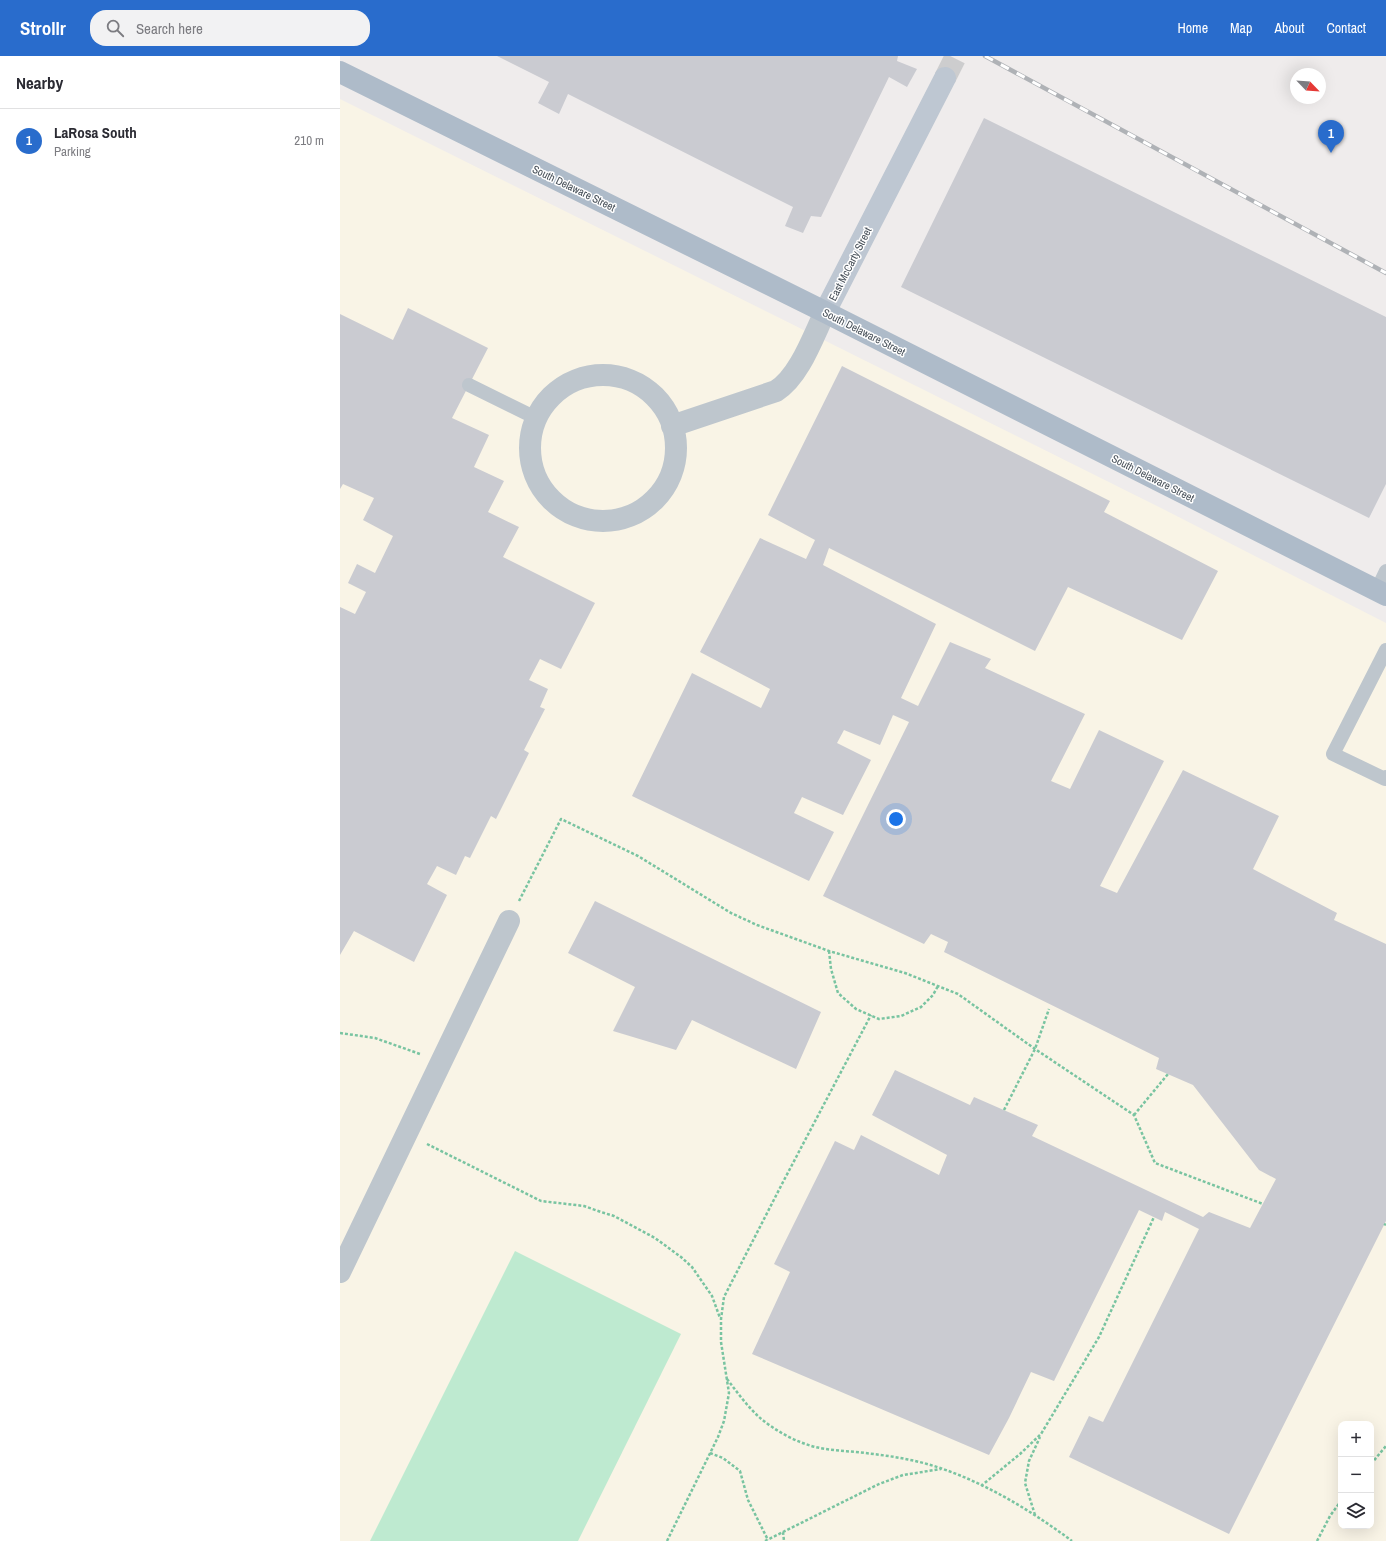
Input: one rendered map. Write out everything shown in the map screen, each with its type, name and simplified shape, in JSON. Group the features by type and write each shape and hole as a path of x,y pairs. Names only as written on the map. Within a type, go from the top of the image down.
{"main road":[{"name":"South Delaware Street","path":"340,72 825,312 1381,592"},
{"name":"East McCarty Street","path":"825,312 945,78"}],"street":[{"name":"East McCarty Street","path":"672,426 776,391 785,386 803,357 825,312"},
{"path":"606,374 626,378 644,387 664,407 672,426 676,444 675,460 670,476 662,491 650,504 635,514 620,519 603,521 588,520 572,514 553,502 540,486 532,468 530,436 536,418 545,402 569,383 586,376 606,374"},
{"path":"340,1272 509,921"}],"lane":[{"path":"469,386 536,418"},
{"path":"1381,592 1386,571"},
{"path":"1385,778 1333,754 1386,650"}],"path":[{"path":"509,921 561,819 638,856 730,913 757,925 829,951 905,973 958,994 1035,1049 1134,1115 1155,1163 1263,1204"},
{"path":"829,951 831,969 838,993 856,1009 879,1019 901,1016 921,1007 933,995 938,986"},
{"path":"1004,1110 1035,1049 1049,1009"},
{"path":"667,1541 724,1421 729,1393 721,1342 721,1319 724,1298 783,1182 871,1016"},
{"path":"340,1033 375,1038 441,1062"},
{"path":"1134,1115 1168,1074"},
{"path":"406,1134 541,1201 584,1206 614,1216 655,1238 670,1248 692,1267 712,1296 721,1319"},
{"path":"1035,1515 1025,1483 1029,1461 1041,1434 1099,1337 1154,1217"},
{"path":"726,1378 759,1417 789,1437 805,1444 820,1448 909,1460 943,1469 981,1486 1035,1515 1072,1541"},
{"path":"981,1486 1020,1454 1041,1434"},
{"path":"1374,1460 1386,1446"},
{"path":"710,1453 723,1458 740,1471 748,1500 766,1540 879,1484 903,1475 943,1469"},
{"path":"1317,1541 1330,1516 1338,1505"},
{"path":"783,1532 784,1541"}],"shaded area":[{"path":"340,99 1163,509 1386,623 1386,1541 340,1541"}],"green space":[{"path":"515,1251 681,1334 578,1541 370,1541"}],"building":[{"path":"497,56 898,56 897,61 917,69 907,87 889,77 821,217 811,216 803,233 785,226 793,207 568,94 559,114 538,103 549,82"},
{"path":"984,118 1386,317 1386,484 1369,518 901,287"},
{"path":"408,308 488,348 452,418 489,435 474,467 504,481 488,512 519,527 503,557 595,603 561,669 540,659 529,680 548,689 540,707 545,709 524,750 529,753 496,819 491,816 470,858 465,856 456,875 437,866 427,884 447,895 414,962 354,931 340,955 340,607 355,614 366,592 348,583 357,564 375,573 393,536 363,520 374,498 343,484 340,489 340,314 393,340"},
{"path":"842,366 1110,501 1104,512 1218,571 1182,640 1068,587 1035,651 829,548 823,565 936,624 901,698 918,706 950,642 991,659 985,668 1085,714 1051,781 1070,789 1099,730 1164,761 1100,886 1117,893 1183,770 1279,816 1253,869 1337,913 1334,920 1386,944 1386,1221 1229,1534 1069,1457 1089,1416 1103,1422 1199,1229 1165,1212 1162,1221 1139,1210 1054,1381 1031,1372 989,1455 752,1354 790,1272 774,1264 835,1141 854,1150 861,1135 939,1175 947,1155 872,1115 895,1070 970,1105 974,1097 1038,1125 1032,1136 1203,1217 1209,1212 1250,1228 1276,1179 1259,1170 1193,1085 1156,1069 1159,1058 944,952 948,942 931,934 924,944 823,896 909,722 893,715 880,745 844,730 837,743 871,760 843,815 802,797 794,813 834,832 809,881 632,796 692,673 761,708 770,689 700,652 760,538 806,559 815,540 768,515"},
{"path":"595,901 821,1012 796,1069 692,1020 676,1050 613,1031 635,987 568,953"}],"tunnel":[{"path":"945,78 956,56"}],"railway":[{"path":"985,56 1386,273"}],"place":[{"name":"LaRosa South","path":"1331,153"}]}
